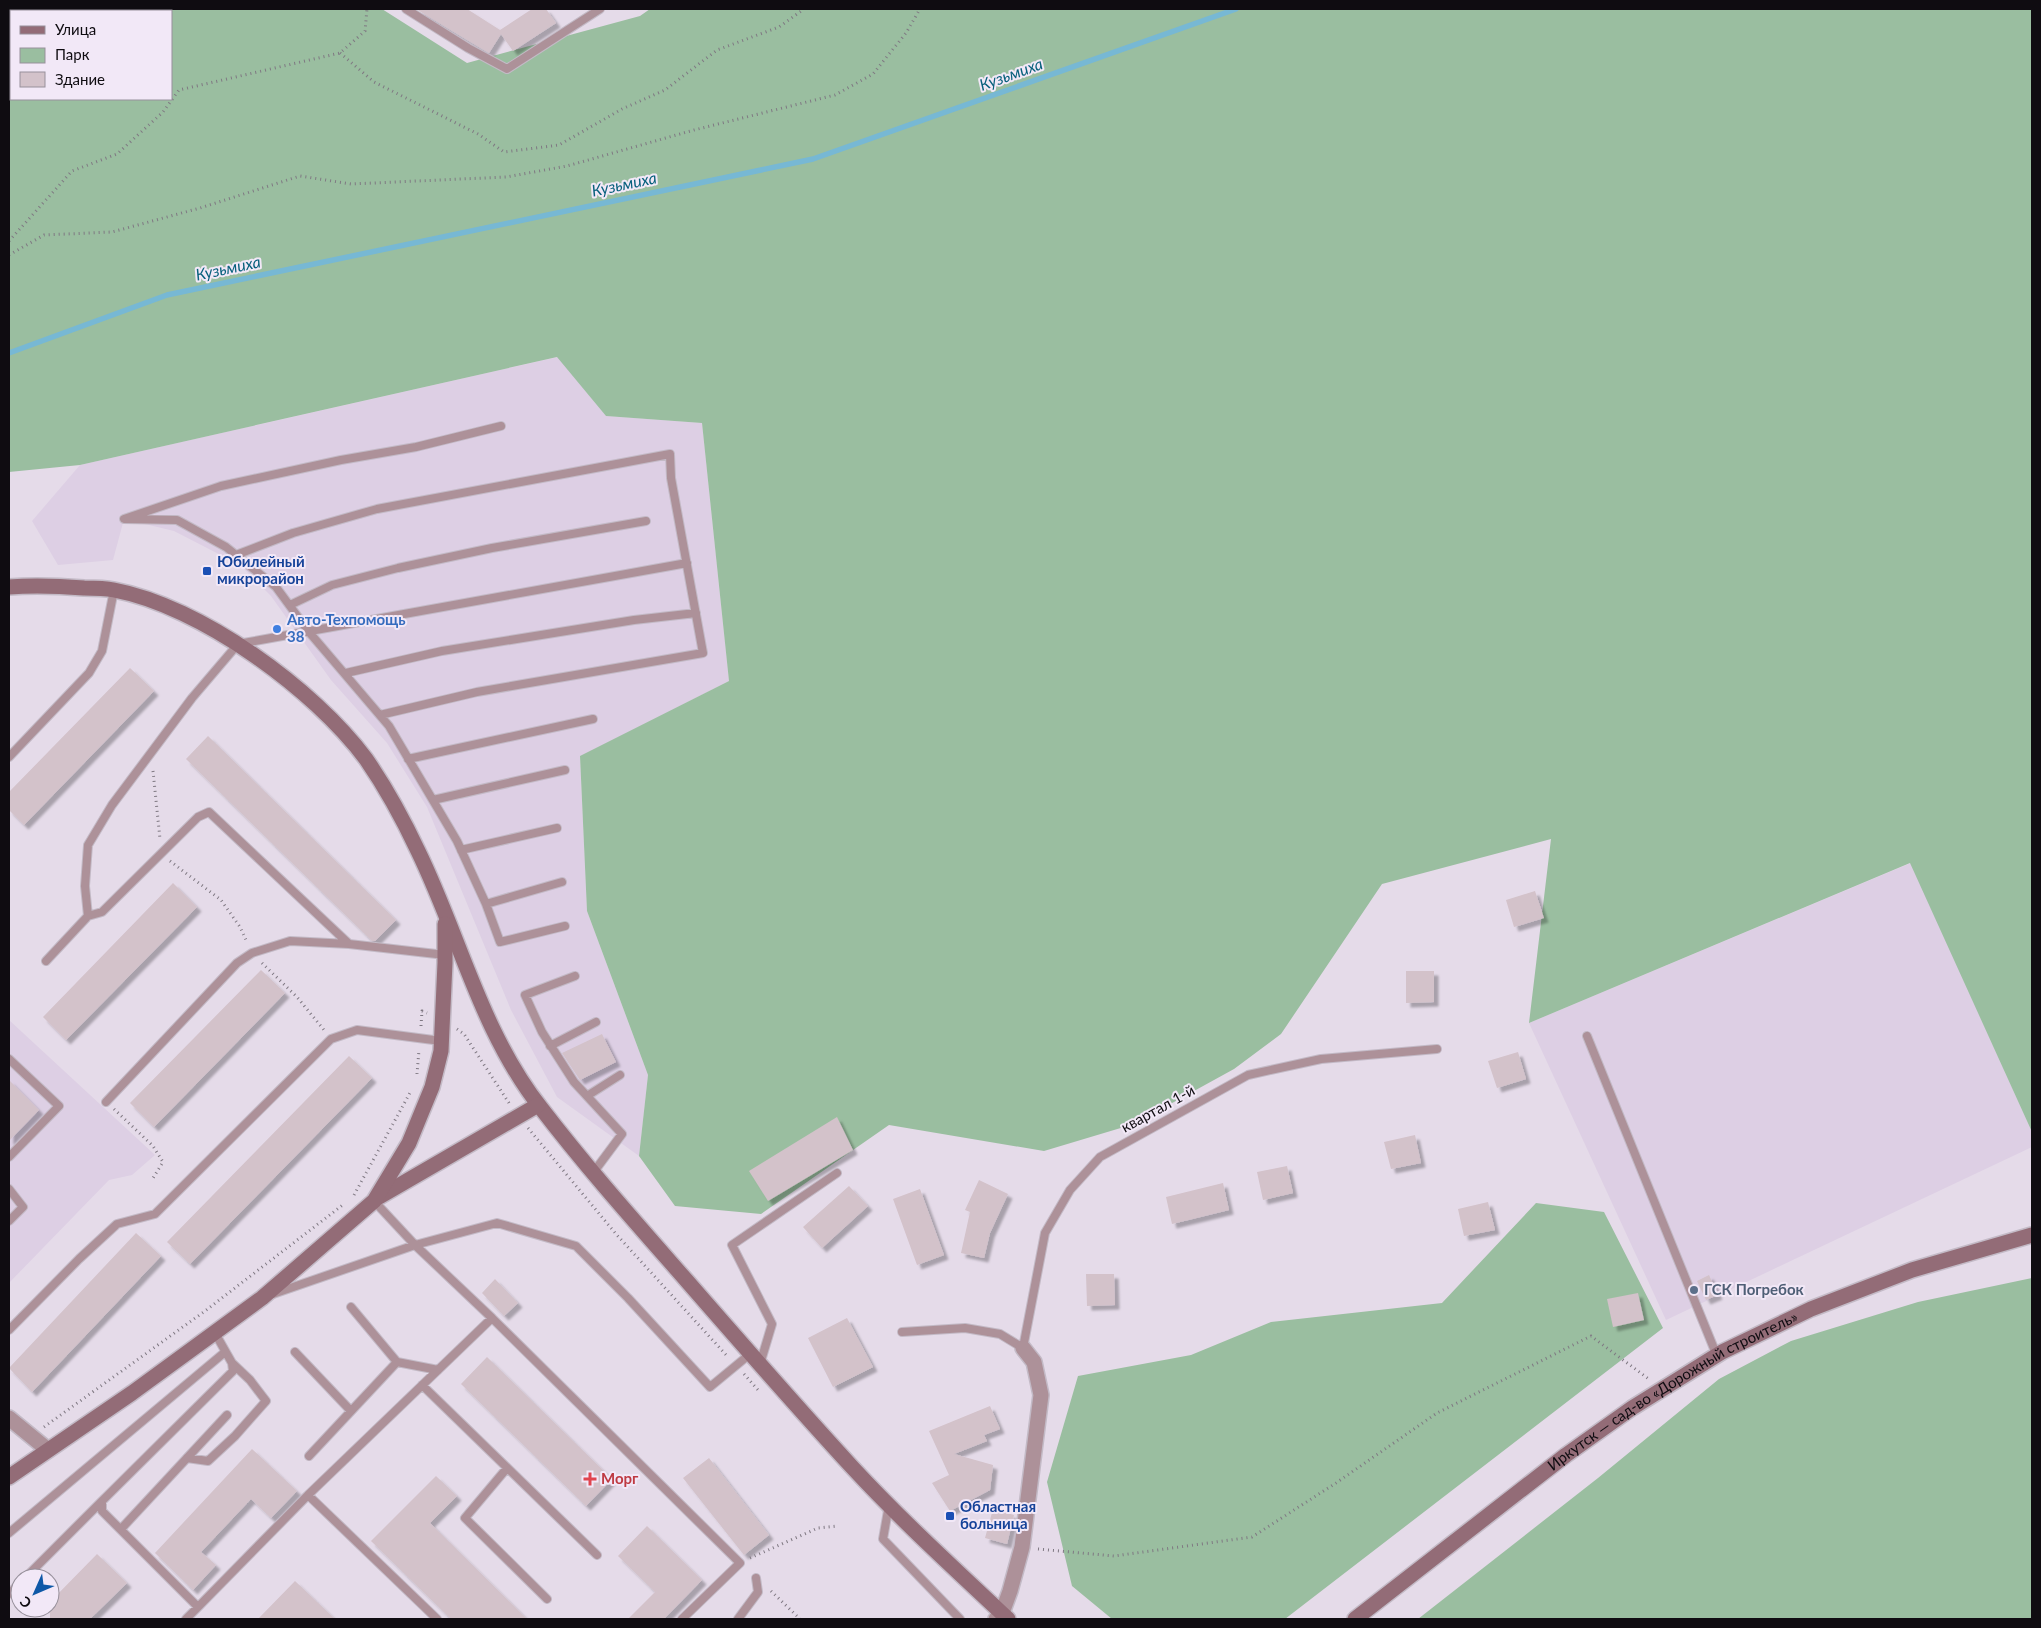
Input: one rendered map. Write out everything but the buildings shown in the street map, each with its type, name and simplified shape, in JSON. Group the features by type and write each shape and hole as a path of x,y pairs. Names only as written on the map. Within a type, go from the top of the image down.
{"street":[{"path":"9,587 40,585 114,590 174,608 238,644 290,683 330,718 365,758 394,804 420,854 489,1023 510,1064 538,1105 593,1173 755,1359 854,1469 1002,1617 1022,1547 1040,1395 1034,1362 1023,1348"},
{"path":"374,1201 409,1143 432,1087 441,1050 445,915"},
{"path":"9,1477 132,1394 262,1298 374,1201 400,1184 538,1105"},
{"name":"Иркутск — сад-во «Дорожный строитель»","path":"1355,1619 1566,1455 1632,1408 1717,1356 1812,1309 1912,1270 2032,1235"},
{"path":"9,1418 48,1450"}],"lane":[{"path":"406,9 468,48 507,69 600,9"},
{"path":"500,426 416,448 341,460 222,486 124,519 177,520 226,547 276,587 309,632 389,726 461,850 486,904 500,942 565,926"},
{"path":"236,555 293,533 377,510 670,454 671,478 703,653 477,692 380,715"},
{"path":"290,605 332,585 398,568 492,548 646,521"},
{"path":"88,916 85,886 88,845 112,805 192,698 238,644 687,563"},
{"path":"9,758 89,673 102,651 114,590"},
{"path":"346,674 442,651 634,620 696,612"},
{"path":"408,759 593,720"},
{"path":"433,800 565,770"},
{"path":"46,961 88,916 102,912 198,817 210,812 349,944"},
{"path":"461,850 557,828"},
{"path":"486,904 562,882"},
{"path":"106,1102 237,963 252,953 290,941 349,944 445,955"},
{"path":"575,976 525,994 542,1032 574,1082 622,1134 593,1173"},
{"path":"550,1046 596,1022"},
{"path":"9,1330 79,1259 117,1224 155,1214 331,1039 357,1030 441,1041"},
{"path":"1587,1036 1717,1356"},
{"name":"квартал 1-й","path":"1023,1348 1045,1234 1070,1190 1100,1157 1248,1075 1321,1059 1437,1048"},
{"path":"9,1059 60,1106 9,1157"},
{"path":"586,1096 620,1075"},
{"path":"262,1298 415,1245 497,1223 576,1246 628,1298 710,1387 755,1359 772,1324 732,1244 837,1173"},
{"path":"9,1189 23,1207 9,1221"},
{"path":"374,1201 415,1245 492,1318 740,1563 682,1619"},
{"path":"351,1307 397,1362 438,1370"},
{"path":"186,1619 308,1495 492,1318"},
{"path":"902,1332 965,1328 1000,1334 1023,1348"},
{"path":"187,1458 208,1461 235,1436 266,1401 250,1380 232,1363 215,1333"},
{"path":"9,1534 225,1352"},
{"path":"295,1352 351,1411"},
{"path":"309,1456 397,1362"},
{"path":"35,1568 233,1371 232,1363"},
{"path":"422,1385 597,1555"},
{"path":"121,1530 227,1415"},
{"path":"507,1468 465,1518 547,1599"},
{"path":"308,1495 437,1619"},
{"path":"102,1502 102,1511 198,1607"},
{"path":"889,1504 884,1539 960,1619"},
{"path":"738,1619 758,1592 756,1578"}],"path":[{"path":"172,100 180,90 340,53 365,31 367,9"},
{"path":"340,53 374,82 478,134 504,152 560,146 622,109 665,90 717,50 779,27 804,9"},
{"path":"9,255 44,235 112,232 217,203 300,176 351,184 506,177 567,166 694,130 835,96 873,74 906,33 920,9"},
{"path":"9,241 72,171 117,154 162,112 172,100"},
{"path":"151,753 161,854 222,900 240,927 252,953 297,997 320,1025"},
{"path":"416,1081 422,1011"},
{"path":"31,1436 205,1312 355,1195 412,1090"},
{"path":"106,1102 152,1146 162,1162 153,1178"},
{"path":"1022,1547 1114,1556 1252,1537 1336,1484 1437,1413 1591,1336 1662,1390"},
{"path":"740,1563 818,1528 838,1526"}],"shaded area":[{"path":"558,357 606,416 702,423 729,681 580,757 587,911 648,1075 639,1156 557,1097 511,1010 427,807 387,743 331,680 271,596 240,565 174,531 124,519 113,560 58,565 32,521 80,465"},
{"path":"1911,863 2032,1132 2032,1147 1666,1320 1529,1023"},
{"path":"9,1020 155,1155 132,1175 109,1180 9,1283"}],"green space":[{"path":"9,9 382,9 467,63 640,16 650,9 2032,9 2032,1132 1910,863 1529,1023 1551,839 1382,884 1281,1034 1234,1069 1134,1124 1044,1151 889,1125 761,1214 675,1206 639,1156 648,1075 587,911 580,756 729,681 702,423 606,416 557,357 80,465 9,472"},
{"path":"1536,1203 1604,1212 1663,1328 1285,1619 1112,1619 1072,1586 1047,1482 1078,1376 1191,1355 1271,1322 1442,1303"},
{"path":"2032,1278 2032,1619 1418,1619 1598,1478 1719,1379 1791,1341 1918,1302"}],"waterway":[{"name":"Кузьмиха","path":"9,353 167,295 813,159 1236,9"}],"place":[{"name":"Юбилейный микрорайон","path":"207,571"},
{"name":"Авто-Техпомощь 38","path":"277,629"},
{"name":"ГСК Погребок","path":"1694,1290"},
{"name":"Морг","path":"590,1479"},
{"name":"Областная больница","path":"950,1516"}]}
